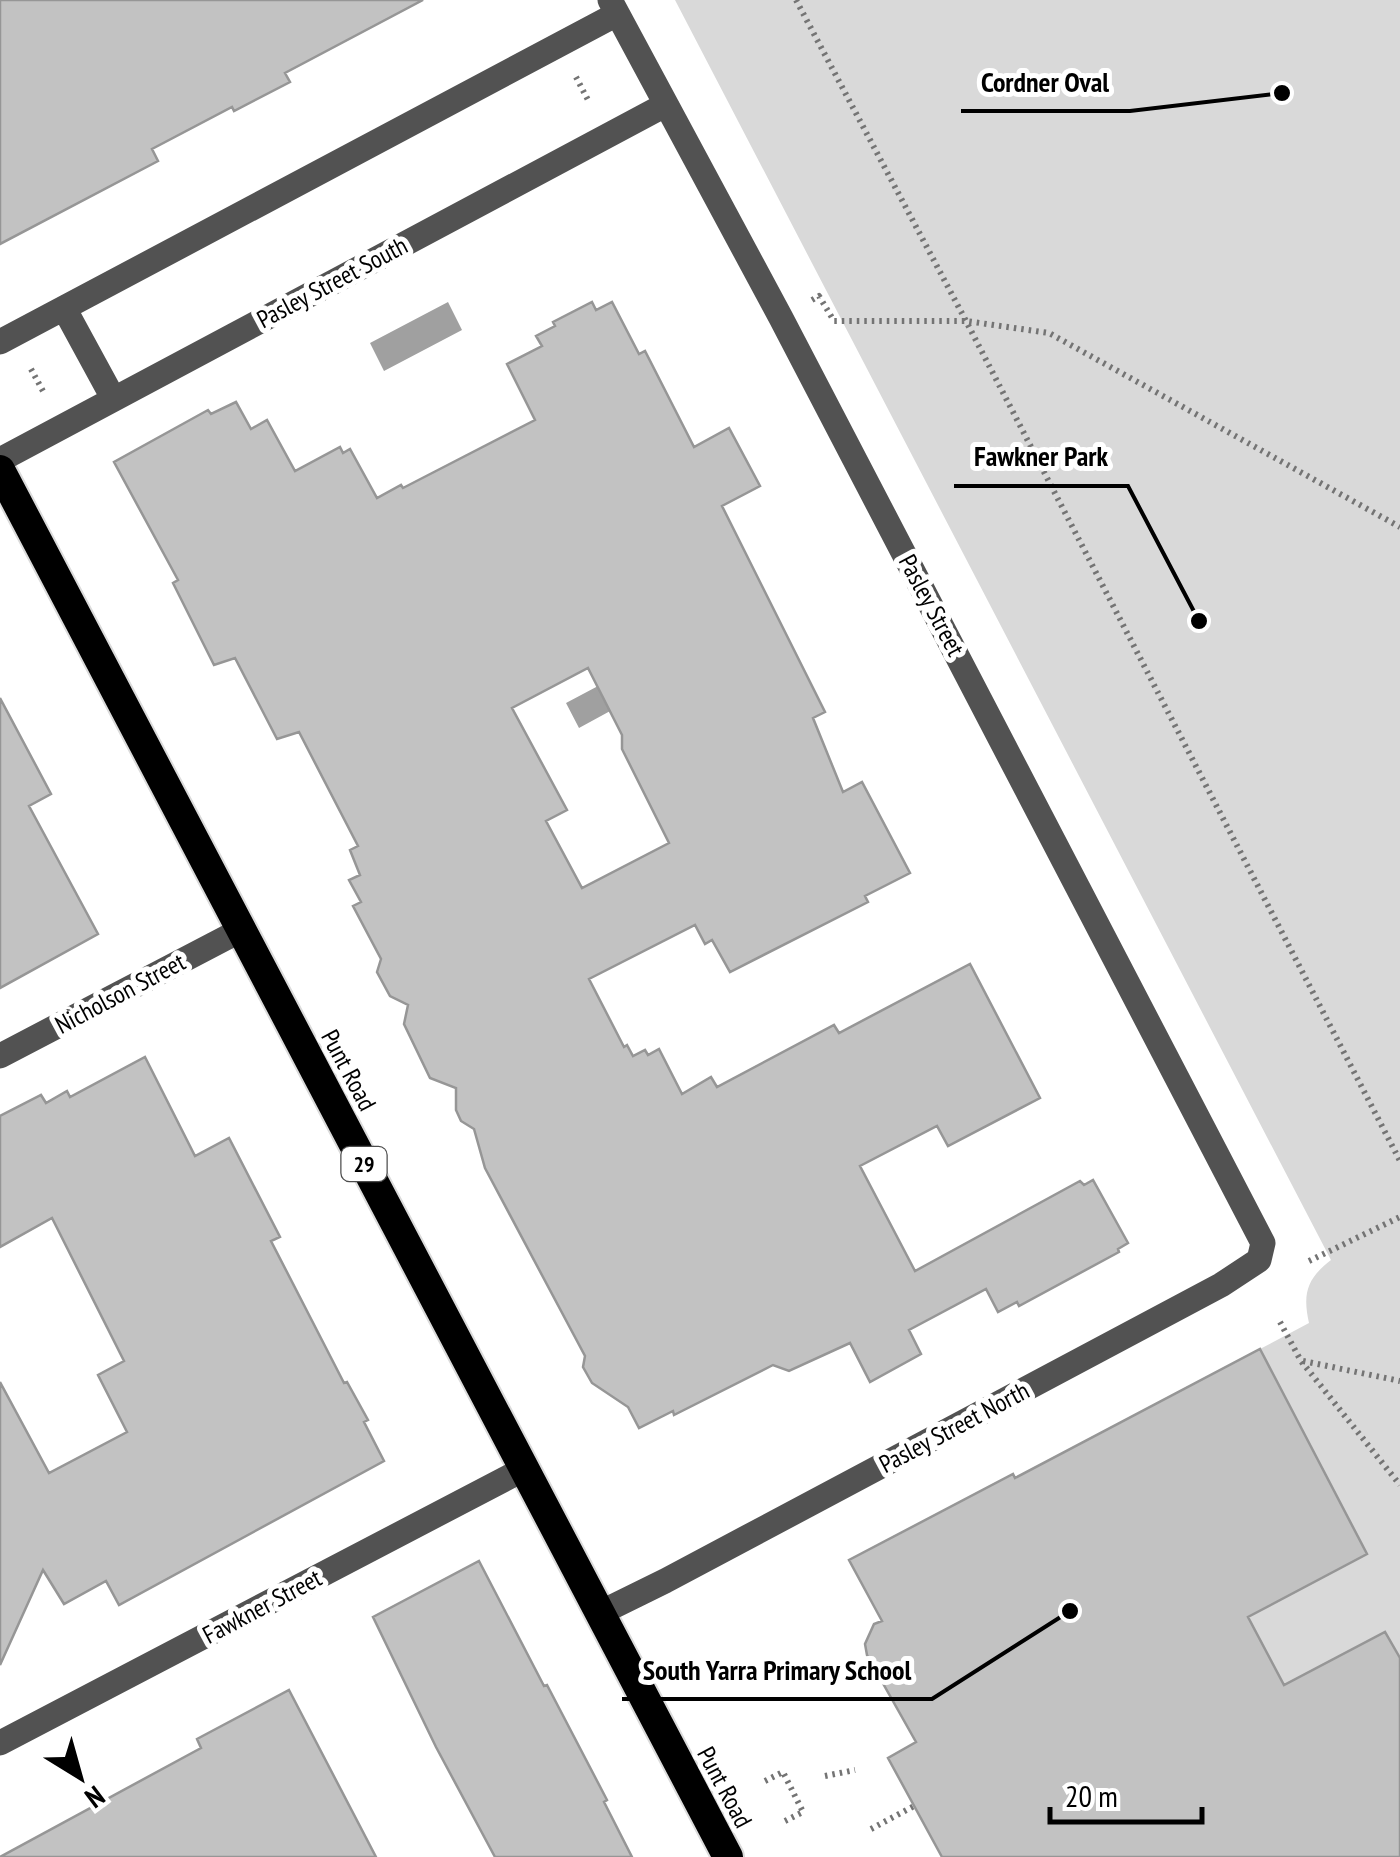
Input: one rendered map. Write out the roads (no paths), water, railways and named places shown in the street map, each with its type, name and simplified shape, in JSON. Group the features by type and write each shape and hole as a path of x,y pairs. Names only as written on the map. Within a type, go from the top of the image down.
{"highway":[{"name":"Punt Road","path":"1,474 728,1857"}],"street":[{"name":"Pasley Street","path":"614,7 1250,1212"},
{"path":"0,342 614,7"},
{"name":"Pasley Street South","path":"1,474 113,398 665,104"},
{"path":"64,308 113,398"},
{"name":"Nicholson Street","path":"0,1056 241,930"},
{"name":"Pasley Street North","path":"600,1612 666,1581 1244,1272 1263,1252 1260,1231 1250,1212"},
{"name":"Fawkner Street","path":"0,1743 524,1469"}],"place":[{"name":"Cordner Oval","path":"1282,93"},
{"name":"Fawkner Park","path":"1199,621"},
{"name":"South Yarra Primary School","path":"1070,1611"}]}
